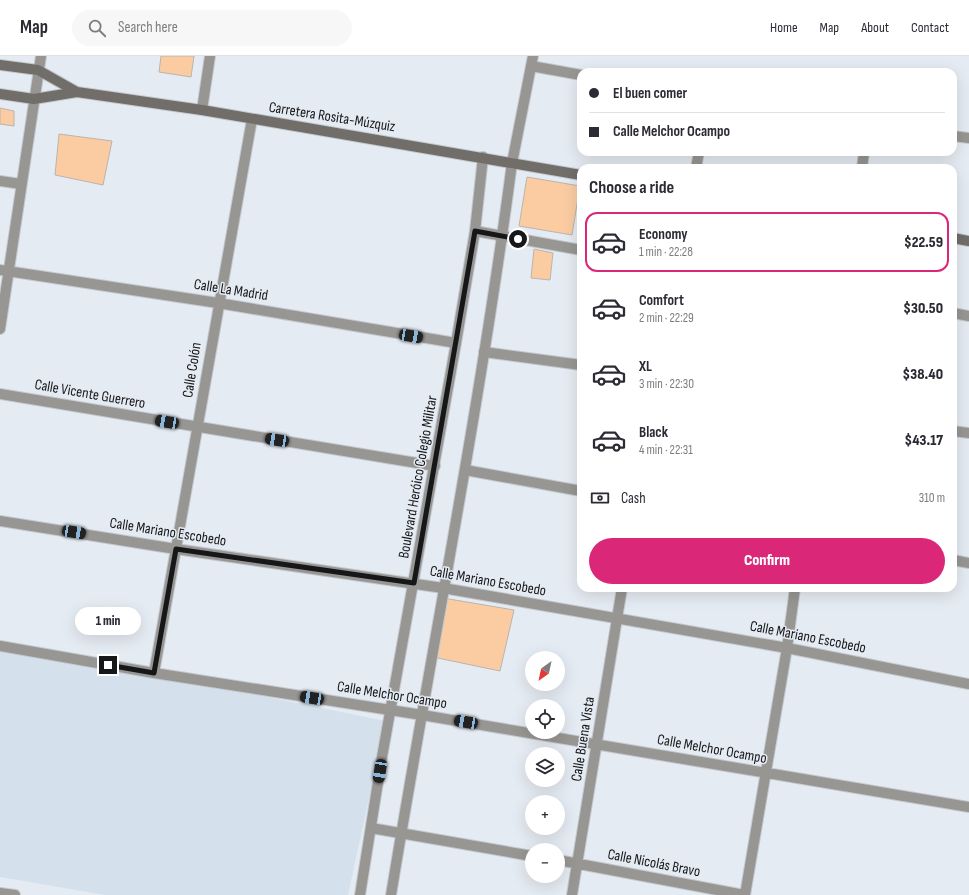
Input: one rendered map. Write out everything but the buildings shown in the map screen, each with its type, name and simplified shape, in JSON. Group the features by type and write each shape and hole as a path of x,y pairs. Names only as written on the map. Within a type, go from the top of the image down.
{"main road":[{"path":"0,64 38,70"},
{"name":"Carretera Rosita-Múzquiz","path":"38,70 77,92"},
{"name":"Carretera Rosita-Múzquiz","path":"0,94 34,99 77,92 202,110 577,174"},
{"path":"957,239 969,241"}],"street":[{"path":"0,329 4,271 41,56"},
{"path":"202,110 210,56"},
{"path":"391,895 443,588 465,470 502,237 512,163 532,61 577,74"},
{"name":"Calle Colón","path":"154,673 198,427 218,303 252,119"},
{"path":"957,136 969,138"},
{"name":"Boulevard Heróico Colegio Militar","path":"360,895 475,231 483,157"},
{"path":"0,180 20,184"},
{"path":"475,231 577,249"},
{"name":"Calle La Madrid","path":"4,271 218,303 456,343"},
{"path":"957,314 969,316"},
{"path":"484,352 577,364"},
{"name":"Calle Vicente Guerrero","path":"0,394 435,466"},
{"path":"957,431 969,433"},
{"path":"465,470 577,490"},
{"name":"Calle Mariano Escobedo","path":"0,521 176,549 414,583 787,648 969,684"},
{"path":"957,561 969,563"},
{"name":"Calle Buena Vista","path":"572,895 621,592"},
{"path":"744,895 787,648 794,592"},
{"name":"Calle Melchor Ocampo","path":"0,646 154,673 422,715 765,774 969,807"},
{"path":"372,828 525,855"},
{"name":"Calle Nicolás Bravo","path":"565,861 744,895"},
{"path":"0,893 15,895"}],"shaded area":[{"path":"0,643 386,721 348,895 105,895 0,877"}],"route":[{"path":"108,665 154,673 176,549 414,583 475,231 518,239"}]}
